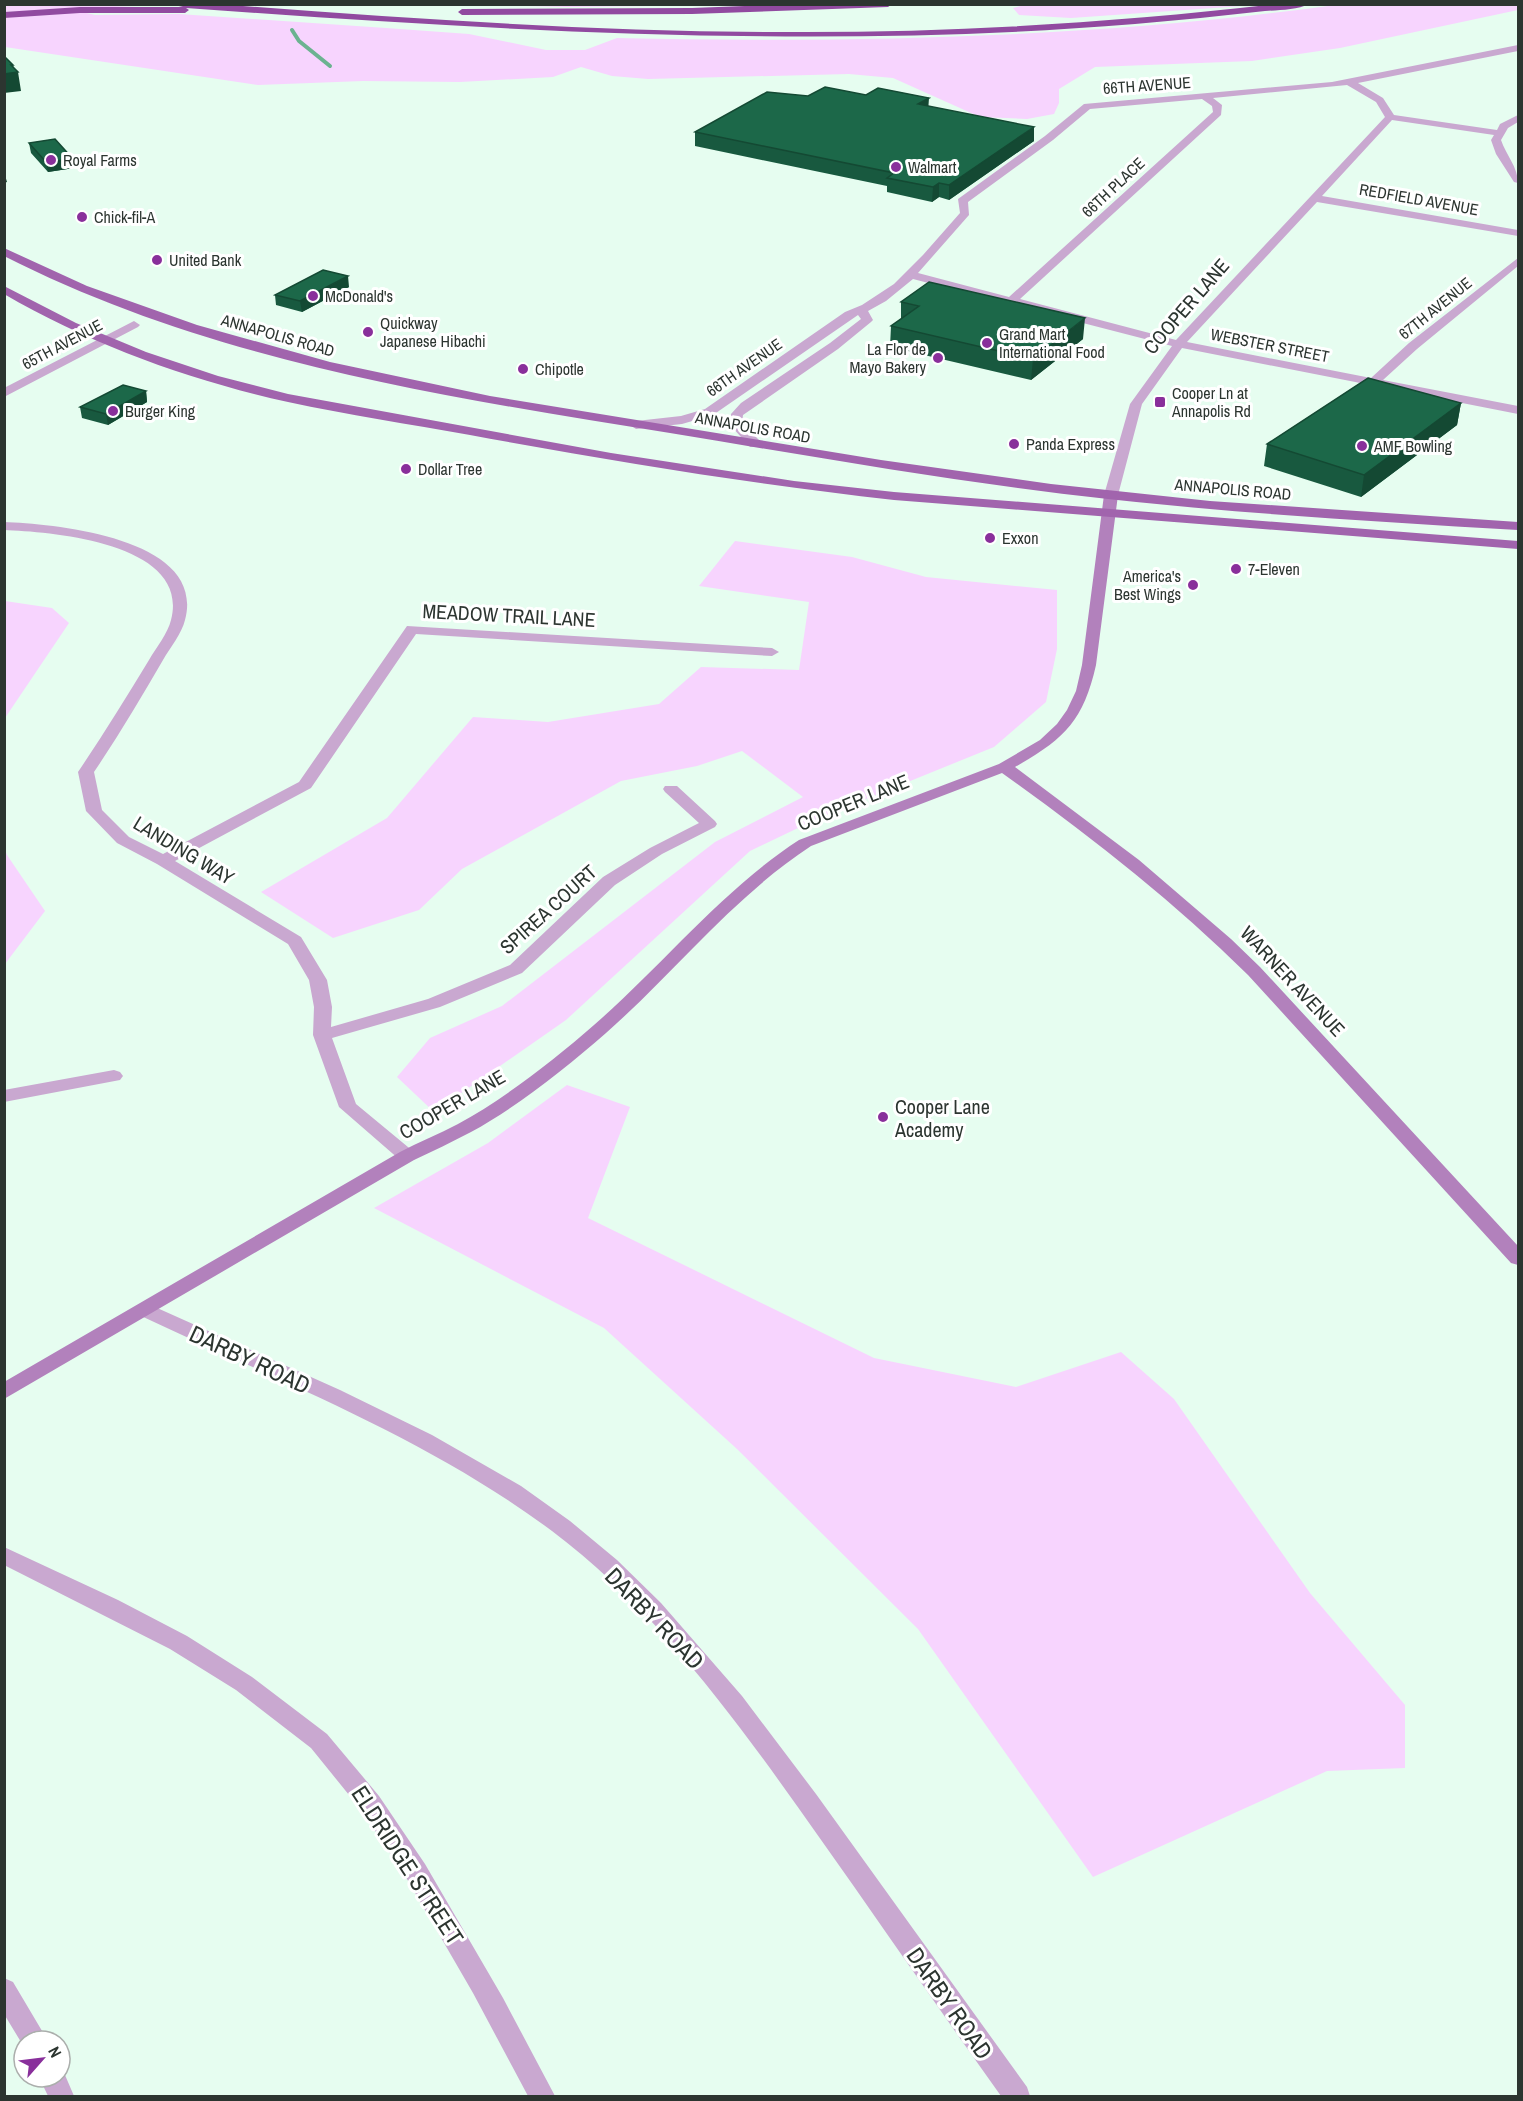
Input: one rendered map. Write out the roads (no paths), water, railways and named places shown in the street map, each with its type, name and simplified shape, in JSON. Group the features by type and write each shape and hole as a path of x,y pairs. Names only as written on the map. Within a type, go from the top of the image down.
{"highway":[{"path":"174,4 306,15"},
{"path":"280,4 432,11"},
{"path":"308,4 343,8"},
{"path":"455,12 692,11 888,4"},
{"path":"4,15 80,10 150,9 628,32 861,34 1071,26 1305,4"}],"main road":[{"name":"ANNAPOLIS ROAD","path":"4,251 80,287 134,308 292,357 390,381 636,425 947,475 1224,506 1518,526"},
{"name":"ANNAPOLIS ROAD","path":"4,289 72,326 194,374 288,398 600,455 828,489 1182,520 1518,545"}],"street":[{"name":"66TH AVENUE","path":"636,425 682,420 710,412 849,314 862,311 912,274 965,213 962,201 1049,138 1087,106 1205,97 1349,82 1518,48"},
{"path":"1349,82 1379,99 1389,111 1390,117 1498,133"},
{"name":"66TH PLACE","path":"1012,300 1070,249 1181,144 1218,113 1220,109 1217,105 1205,97"},
{"name":"COOPER LANE","path":"4,1392 407,1156 466,1127 546,1072 600,1029 713,919 784,856 805,843 837,830 1004,767 1039,747 1053,735 1074,710 1083,691 1089,665 1111,495 1136,404 1179,344 1390,117"},
{"path":"1518,117 1498,133 1496,140 1501,154 1518,180"},
{"name":"REDFIELD AVENUE","path":"1314,198 1518,233"},
{"name":"67TH AVENUE","path":"1374,382 1413,346 1518,261"},
{"name":"WEBSTER STREET","path":"912,274 1179,344 1518,410"},
{"name":"66TH AVENUE","path":"754,444 736,424 737,414 745,406 867,321 862,311"},
{"name":"65TH AVENUE","path":"4,393 134,325"},
{"path":"4,380 20,385"},
{"name":"LANDING WAY","path":"4,526 42,527 90,535 120,544 161,568 176,584 180,604 178,622 118,724 86,772 94,811 123,840 163,861 295,941 318,981 323,1007 322,1035 348,1107 407,1156"},
{"name":"MEADOW TRAIL LANE","path":"163,861 305,785 412,629 772,652"},
{"name":"WARNER AVENUE","path":"1004,767 1094,832 1211,927 1518,1258"},
{"name":"SPIREA COURT","path":"322,1035 434,1003 516,969 609,881 656,851 709,824 670,789"},
{"path":"4,1096 114,1076"},
{"name":"DARBY ROAD","path":"146,1310 439,1449 515,1493 574,1538 638,1593 717,1682 800,1791 1017,2097"},
{"name":"ELDRIDGE STREET","path":"4,1555 196,1650 260,1695 317,1740 371,1801 424,1885 495,2005 542,2097"},
{"path":"4,1990 28,2029"}],"waterway":[{"path":"292,30 299,41 330,66"}],"place":[{"name":"Royal Farms","path":"51,160"},
{"name":"Walmart","path":"896,167"},
{"name":"Chick-fil-A","path":"82,217"},
{"name":"United Bank","path":"157,260"},
{"name":"McDonald's","path":"313,296"},
{"name":"Quickway Japanese Hibachi","path":"368,332"},
{"name":"Grand Mart International Food","path":"987,343"},
{"name":"La Flor de Mayo Bakery","path":"938,358"},
{"name":"Chipotle","path":"523,369"},
{"name":"Cooper Ln at Annapolis Rd","path":"1160,402"},
{"name":"Burger King","path":"113,411"},
{"name":"Panda Express","path":"1014,444"},
{"name":"AMF Bowling","path":"1362,446"},
{"name":"Dollar Tree","path":"406,469"},
{"name":"Exxon","path":"990,538"},
{"name":"7-Eleven","path":"1236,569"},
{"name":"America's Best Wings","path":"1193,585"},
{"name":"Cooper Lane Academy","path":"883,1117"}]}
